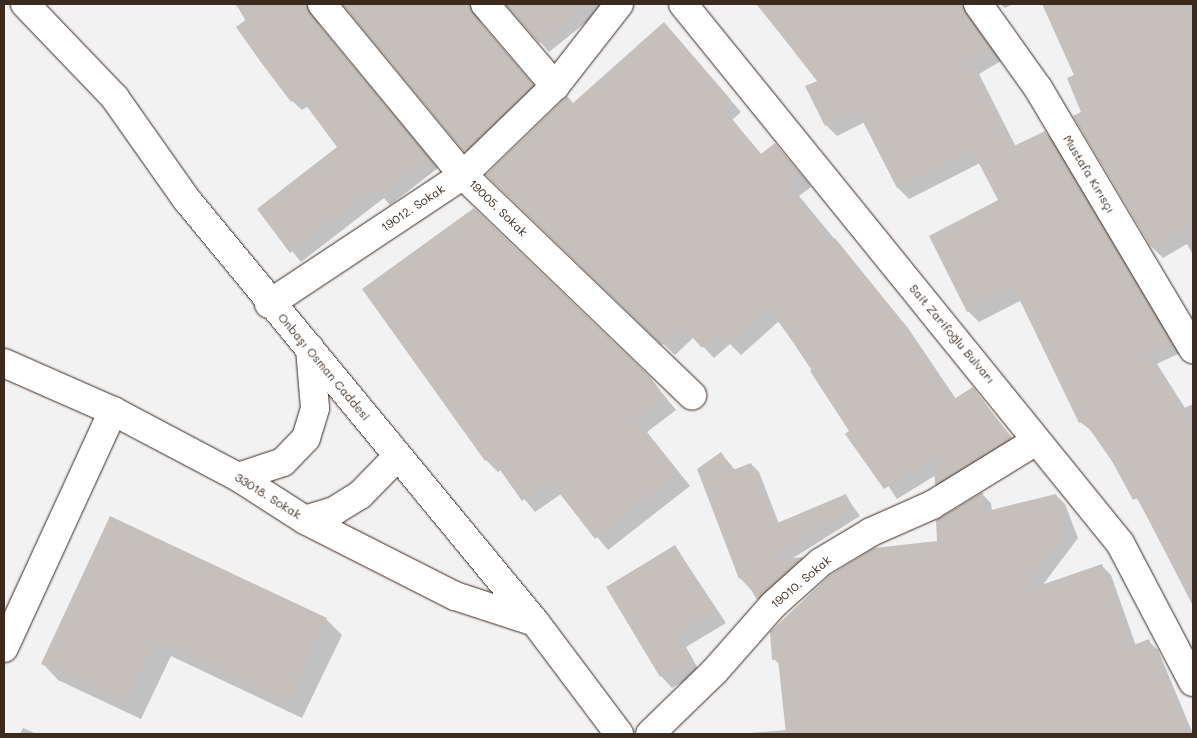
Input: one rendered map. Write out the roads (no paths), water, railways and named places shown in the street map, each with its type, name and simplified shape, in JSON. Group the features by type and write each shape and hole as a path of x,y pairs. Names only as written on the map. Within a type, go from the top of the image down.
{"street":[{"name":"Onbaşı Osman Caddesi","path":"25,4 115,98 269,304 310,348 535,622 619,734"},
{"name":"19005. Sokak","path":"322,4 464,175 692,395"},
{"path":"485,4 555,86"},
{"name":"19012. Sokak","path":"269,304 464,175 555,86 619,4"},
{"name":"Sait Zarifoğlu Bulvarı","path":"683,4 1014,407 1036,441 1120,543 1193,682"},
{"name":"Mustafa Kırısçı","path":"978,4 1038,88 1186,320 1193,349"},
{"path":"238,477 283,462 306,438 315,408 310,348"},
{"name":"33018. Sokak","path":"4,363 113,411 238,477 305,520 455,596 535,622"},
{"path":"4,648 113,411"},
{"name":"19010. Sokak","path":"650,734 714,672 773,605 821,562 871,532 932,506 1036,441"},
{"path":"305,520 334,511 360,495 398,456"}]}
